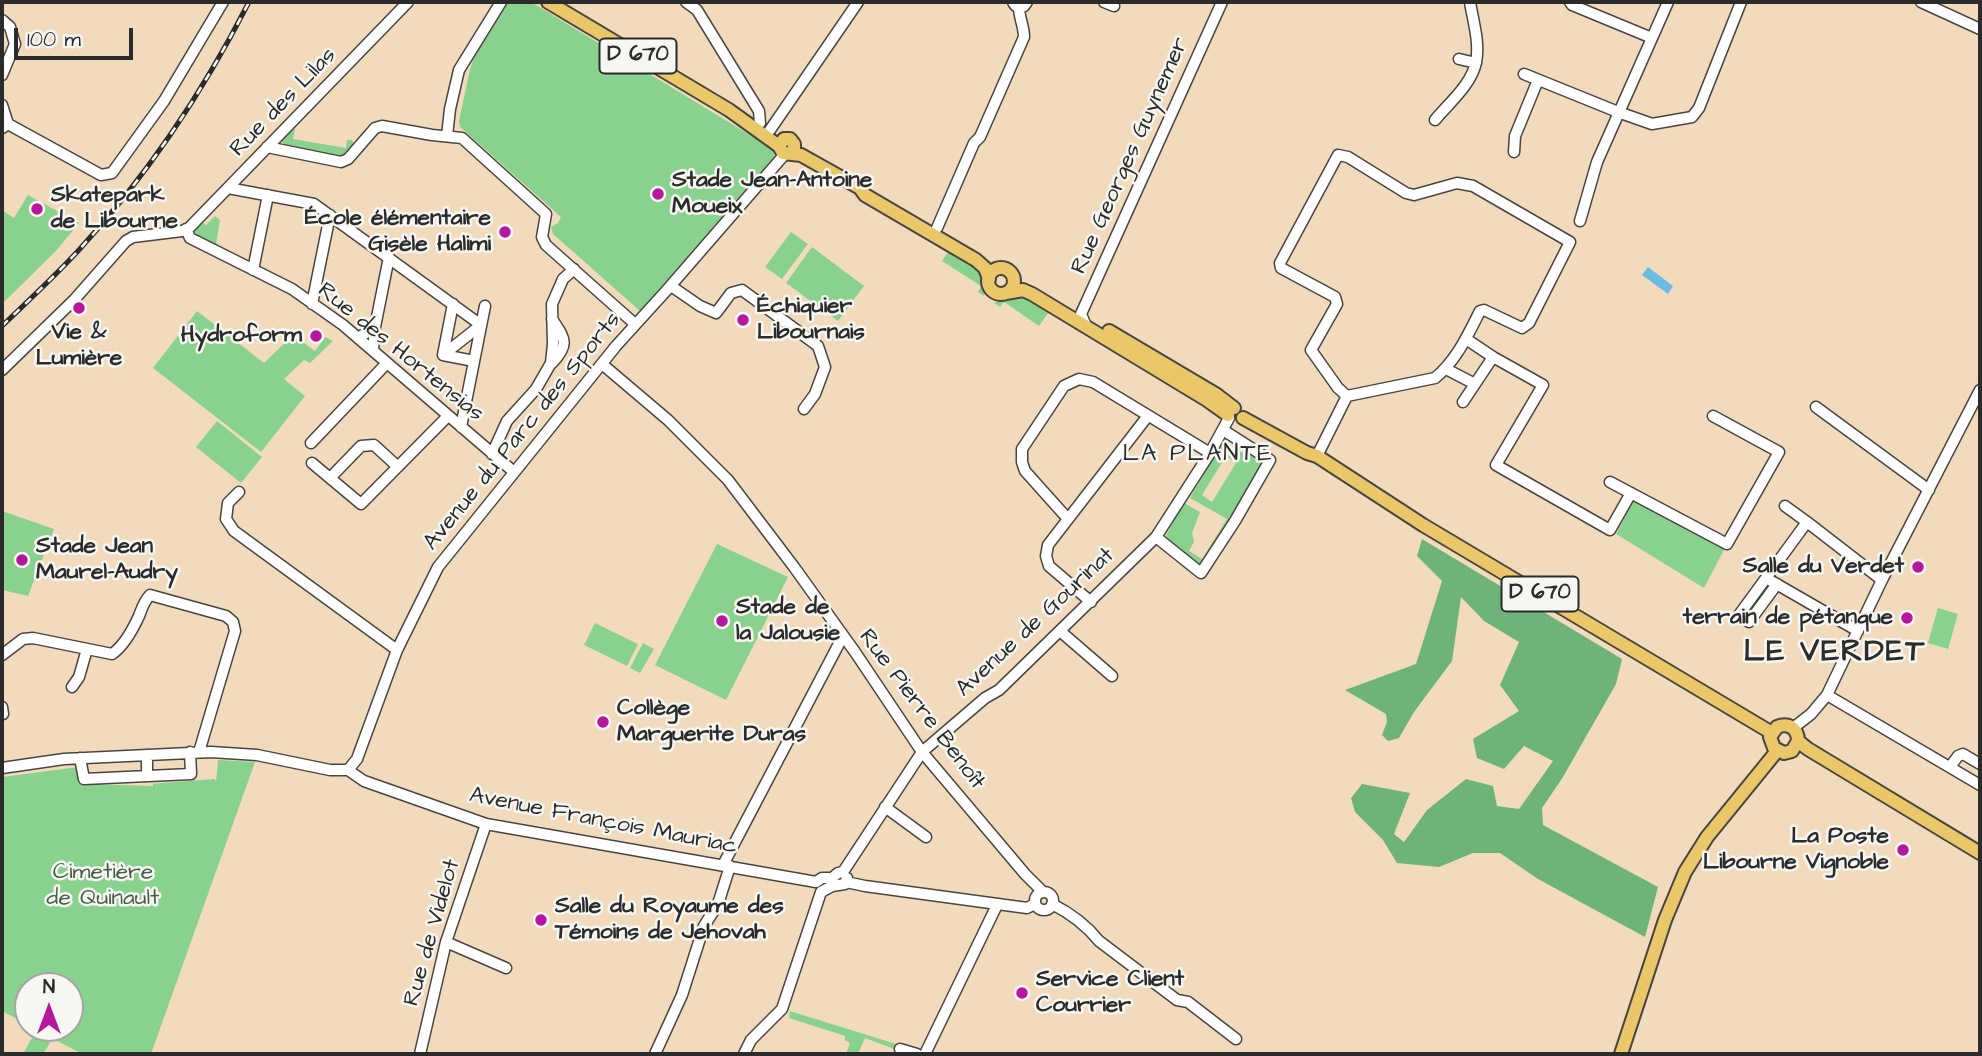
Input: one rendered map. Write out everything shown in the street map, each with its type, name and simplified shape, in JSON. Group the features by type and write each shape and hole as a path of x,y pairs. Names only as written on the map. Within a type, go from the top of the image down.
{"main road":[{"name":"D 670","path":"548,2 787,147 860,188 865,195 976,260 992,274"},
{"name":"D 670","path":"729,110 765,127 779,136 787,147 845,172 860,181 868,190 980,254 992,274"},
{"path":"1007,270 1014,279 1012,287 1006,293 994,292 989,286 992,274 1007,270"},
{"name":"D 670","path":"1014,279 1036,288 1217,395 1232,418"},
{"name":"D 670","path":"1006,293 1023,290 1209,401 1232,418 1317,456 1423,525 1772,733"},
{"path":"1795,746 1797,734 1793,728 1781,725 1772,733 1770,741 1777,751 1784,753 1795,746 1808,749 1980,853"},
{"path":"1795,746 1980,862"},
{"path":"1621,1054 1665,920 1685,872 1707,837 1777,751"}],"street":[{"path":"2,105 5,126 101,175 112,173 164,101 223,2"},
{"name":"Rue des Lilas","path":"186,229 408,2"},
{"path":"447,136 458,70 501,2"},
{"path":"686,2 700,6 759,111 765,127"},
{"path":"765,127 858,2"},
{"name":"Rue Georges Guynemer","path":"1081,314 1222,2"},
{"path":"1435,120 1469,80 1476,63 1476,41 1470,2"},
{"path":"1580,221 1597,162 1668,2"},
{"path":"1524,74 1653,124 1692,117 1699,108 1741,2"},
{"path":"1921,2 1980,29"},
{"path":"937,228 1024,37 1019,15 1020,4"},
{"path":"1571,4 1652,38"},
{"path":"2,20 10,27 15,44 2,75"},
{"path":"1459,59 1476,63"},
{"path":"1514,152 1515,136 1538,80"},
{"path":"267,147 341,162 348,159 375,128 461,138 546,214 542,237 546,244 635,324"},
{"name":"Avenue du Parc des Sports","path":"348,770 357,759 397,650 438,568 601,364 671,286 787,147"},
{"path":"1338,155 1348,157 1406,193 1414,195 1457,183 1473,186 1570,242 1529,323 1522,328 1485,310 1480,311 1447,369 1435,379 1347,396 1338,388 1311,349 1337,304 1335,298 1281,268 1279,263 1338,155"},
{"path":"228,188 314,204 481,326"},
{"path":"253,270 268,195"},
{"path":"312,304 330,215"},
{"path":"2,370 74,300 125,241 133,237 186,229"},
{"name":"Rue des Hortensias","path":"186,229 190,238 300,295 358,338 514,472"},
{"path":"373,351 388,257"},
{"path":"492,454 507,421 536,389 551,363 552,304 563,279 573,269"},
{"path":"300,295 317,283"},
{"path":"671,286 700,306 716,313 731,293 742,290 817,346 825,367 815,394 804,410"},
{"path":"443,355 453,304"},
{"path":"461,427 485,306"},
{"path":"1081,314 1086,327"},
{"path":"443,355 481,326"},
{"path":"358,338 375,327"},
{"path":"1466,339 1543,385 1496,466 1610,530 1631,493"},
{"path":"443,355 474,361"},
{"path":"1463,402 1493,357"},
{"path":"311,443 387,363"},
{"name":"Rue Pierre Benoît","path":"601,364 668,420 728,480 788,558 922,752 1043,892"},
{"path":"1447,369 1475,384"},
{"path":"1068,519 1025,471 1021,462 1022,449 1064,386 1079,379 1093,382 1210,453"},
{"path":"1793,728 1811,714 1827,695 1882,580 1980,391"},
{"path":"1317,456 1347,396"},
{"path":"1816,407 1929,490"},
{"path":"312,463 361,504 448,416"},
{"path":"1091,602 1049,566 1046,556 1048,545 1147,416"},
{"path":"1610,482 1727,544 1779,452 1713,416"},
{"path":"1156,537 1200,573 1235,520 1270,460 1232,418"},
{"name":"Avenue de Gourinat","path":"844,877 885,807 922,752 985,698 999,690 1156,537 1232,418"},
{"path":"330,478 361,446 374,445 397,466"},
{"path":"239,492 228,503 226,519 234,531 397,650"},
{"path":"1785,506 1882,580"},
{"path":"1777,584 1749,622 1739,615 1807,522"},
{"path":"1766,578 1858,631"},
{"path":"2,655 23,639 33,638 112,654 120,649 150,595 226,616 233,622 235,631 195,752 191,774 83,779 80,758"},
{"path":"1060,631 1112,676"},
{"path":"655,1054 682,996 704,926 718,904 727,866 842,636"},
{"path":"72,687 79,677 87,649"},
{"path":"1827,695 1980,785"},
{"path":"2,768 80,758 232,752 330,770 348,770"},
{"path":"1950,767 1958,756 1963,754 1980,764"},
{"path":"147,755 147,776"},
{"name":"Avenue François Mauriac","path":"348,770 364,781 486,824 816,882"},
{"path":"885,807 926,837"},
{"name":"Rue de Videlot","path":"420,1054 446,942 486,824"},
{"path":"821,892 817,889 816,882 822,878 832,878 838,873 844,877 997,905 1027,908 1035,904"},
{"path":"744,1054 751,1040 782,1009 821,892 832,886 842,885 844,877"},
{"path":"1043,892 1051,895 1052,904 1048,909 1042,910 1035,904 1036,897 1043,892"},
{"path":"1052,904 1083,925 1099,941 1177,1000 1188,1002 1236,1039"},
{"path":"925,1054 997,905"},
{"path":"446,942 506,968"},
{"path":"900,1049 917,1054"}],"green space":[{"path":"507,2 531,2 773,149 774,157 640,311 553,234 551,227 558,223 561,217 460,127 459,121 476,51"},
{"path":"295,129 293,139 346,148 347,140 352,140 355,145 342,157 284,147 282,141"},
{"path":"28,195 79,223 56,251 2,304 2,210 14,218"},
{"path":"215,216 220,220 216,244 194,231 202,222 206,225"},
{"path":"791,232 808,244 782,279 765,267"},
{"path":"812,247 864,286 838,321 786,283"},
{"path":"948,252 980,272 984,296 978,292 981,286 942,261"},
{"path":"1021,294 1049,312 1039,326 1004,302 1000,307 994,303"},
{"path":"197,311 264,363 293,335 315,351 325,337 333,341 310,363 304,360 284,379 305,396 261,452 153,368"},
{"path":"217,421 262,457 241,483 196,447"},
{"path":"1224,439 1228,441 1227,444 1248,456 1256,454 1263,461 1264,465 1201,566 1196,566 1167,541 1166,535 1184,503 1200,512 1192,533 1194,542 1189,551 1202,559 1227,519 1190,498","holes":["1226,456 1236,463 1212,502 1202,495"]},
{"path":"1634,500 1725,548 1704,588 1616,534"},
{"name":"Stade Jean Maurel-Audry","path":"2,511 54,529 28,596 2,590"},
{"path":"1422,539 1622,659 1616,684 1563,777 1542,808 1543,825 1658,887 1645,937 1538,879 1500,853 1473,853 1439,867 1397,863 1383,840 1355,812 1351,798 1362,784 1410,793 1394,834 1404,842 1427,810 1466,779 1493,786 1497,806 1519,809 1553,761 1524,746 1504,769 1477,758 1473,739 1519,711 1500,685 1519,642 1484,621 1461,597 1452,661 1414,712 1399,738 1388,741 1382,735 1387,722 1386,714 1345,690 1416,664 1442,581 1417,556"},
{"name":"Stade de la Jalousie","path":"717,544 788,577 726,700 655,665"},
{"path":"1938,608 1958,614 1948,649 1928,643"},
{"path":"595,623 638,644 627,666 584,645"},
{"path":"643,643 654,649 640,673 630,668"},
{"name":"Cimetière de Quinault","path":"218,760 255,762 151,1054 82,1054 59,1042 84,1042 84,972 14,972 14,1017 2,1011 2,777 78,767 83,783 86,784 153,786 149,784 215,779 216,782"},
{"path":"790,1011 896,1044 894,1049 865,1038 858,1054 846,1054 850,1043 845,1040 845,1036 789,1018"},
{"path":"30,1042 50,1043 43,1054 23,1054"}],"water":[{"path":"1648,267 1673,286 1668,294 1642,275"}],"railway":[{"path":"2,326 69,261 150,163 193,101 249,2"}],"place":[{"name":"Stade Jean-Antoine Moueix","path":"658,194"},
{"name":"Skatepark de Libourne","path":"37,209"},
{"name":"École élémentaire Gisèle Halimi","path":"505,232"},
{"name":"Vie & Lumière","path":"79,308"},
{"name":"Échiquier Libournais","path":"743,320"},
{"name":"Hydroform","path":"316,336"},
{"name":"Stade Jean Maurel-Audry","path":"22,560"},
{"name":"Salle du Verdet","path":"1918,567"},
{"name":"terrain de pétanque","path":"1907,618"},
{"name":"Stade de la Jalousie","path":"722,621"},
{"name":"Collège Marguerite Duras","path":"603,722"},
{"name":"La Poste Libourne Vignoble","path":"1903,850"},
{"name":"Salle du Royaume des Témoins de Jehovah","path":"541,920"},
{"name":"Service Client Courrier","path":"1022,993"}],"district":[{"name":"LA PLANTE","path":"1198,455"},
{"name":"LE VERDET","path":"1835,654"}]}
